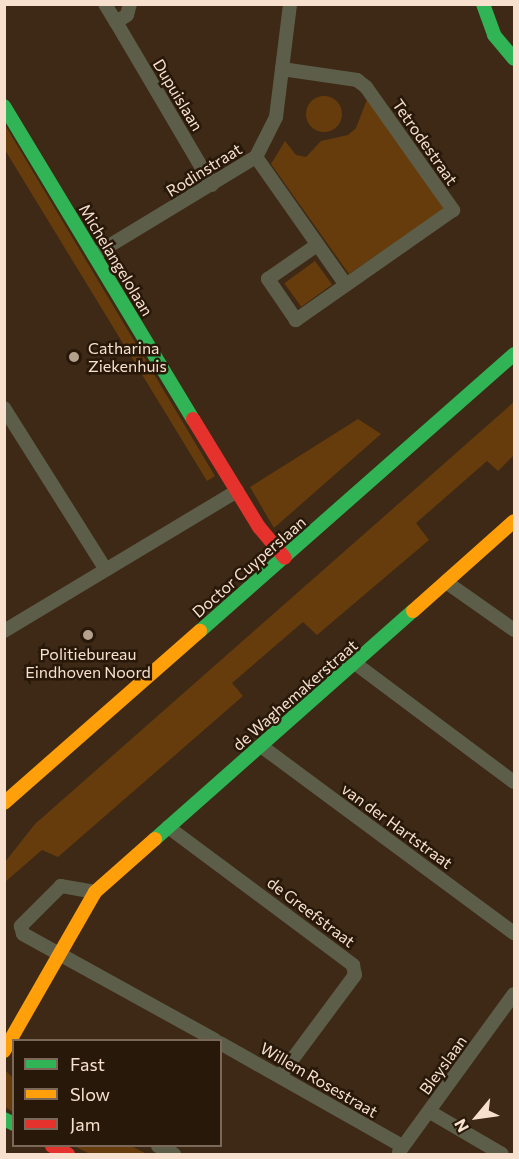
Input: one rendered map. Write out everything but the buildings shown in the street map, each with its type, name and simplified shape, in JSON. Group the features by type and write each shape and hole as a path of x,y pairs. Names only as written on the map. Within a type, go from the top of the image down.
{"street":[{"name":"Dupuislaan","path":"105,4 212,185"},
{"path":"116,22 127,15 130,4"},
{"name":"Rodinstraat","path":"94,255 256,157 276,117 290,4"},
{"path":"483,4 494,35 514,59"},
{"name":"Tetrodestraat","path":"282,69 357,80 366,87 453,210 296,320 268,279 317,245"},
{"name":"Michelangelolaan","path":"4,106 237,491 285,558"},
{"path":"256,157 346,285"},
{"name":"Doctor Cuyperslaan","path":"4,803 514,354"},
{"path":"4,408 32,448 106,570"},
{"path":"4,631 237,491"},
{"name":"de Waghemakerstraat","path":"4,1052 57,954 95,892 356,664 514,521"},
{"path":"446,582 514,630"},
{"path":"356,664 514,782"},
{"name":"van der Hartstraat","path":"261,746 514,933"},
{"name":"de Greefstraat","path":"168,827 353,965 355,975 280,1076"},
{"path":"95,892 61,886 21,926 23,934 211,1039"},
{"name":"Bleyslaan","path":"400,1150 430,1112 514,994"},
{"name":"Willem Rosestraat","path":"222,1044 280,1076 400,1150"},
{"path":"430,1112 502,1155"},
{"path":"54,1147 68,1155"},
{"path":"160,1147 174,1155"}],"shaded area":[{"path":"324,96 337,101 342,114 337,127 324,132 311,127 306,114 311,101"},
{"path":"368,97 445,208 349,274 271,164 285,141 296,155 306,157 321,141 348,135 356,128"},
{"path":"5,125 215,476 207,481 5,150"},
{"path":"315,261 332,284 301,307 284,283"},
{"path":"514,402 514,455 498,471 487,461 416,523 429,540 317,635 303,622 232,683 243,696 58,857 42,850 5,882 5,862 35,824"},
{"path":"358,419 381,434 274,528 250,487"},
{"path":"5,1070 12,1077 12,1111 5,1107"},
{"path":"76,1147 133,1147 147,1154 90,1154"}],"traffic: fast":[{"path":"483,4 494,35 514,59"},
{"path":"4,106 193,419"},
{"path":"200,631 514,354"},
{"path":"155,839 413,611"},
{"path":"4,1119 12,1123"}],"traffic: slow":[{"path":"413,611 514,521"},
{"path":"4,803 200,631"},
{"path":"4,1051 95,892 155,839"}],"traffic: jam":[{"path":"193,419 259,527 285,558"},
{"path":"54,1147 68,1154"}],"place":[{"name":"Catharina Ziekenhuis","path":"74,357"},
{"name":"Politiebureau Eindhoven Noord","path":"88,635"}]}
